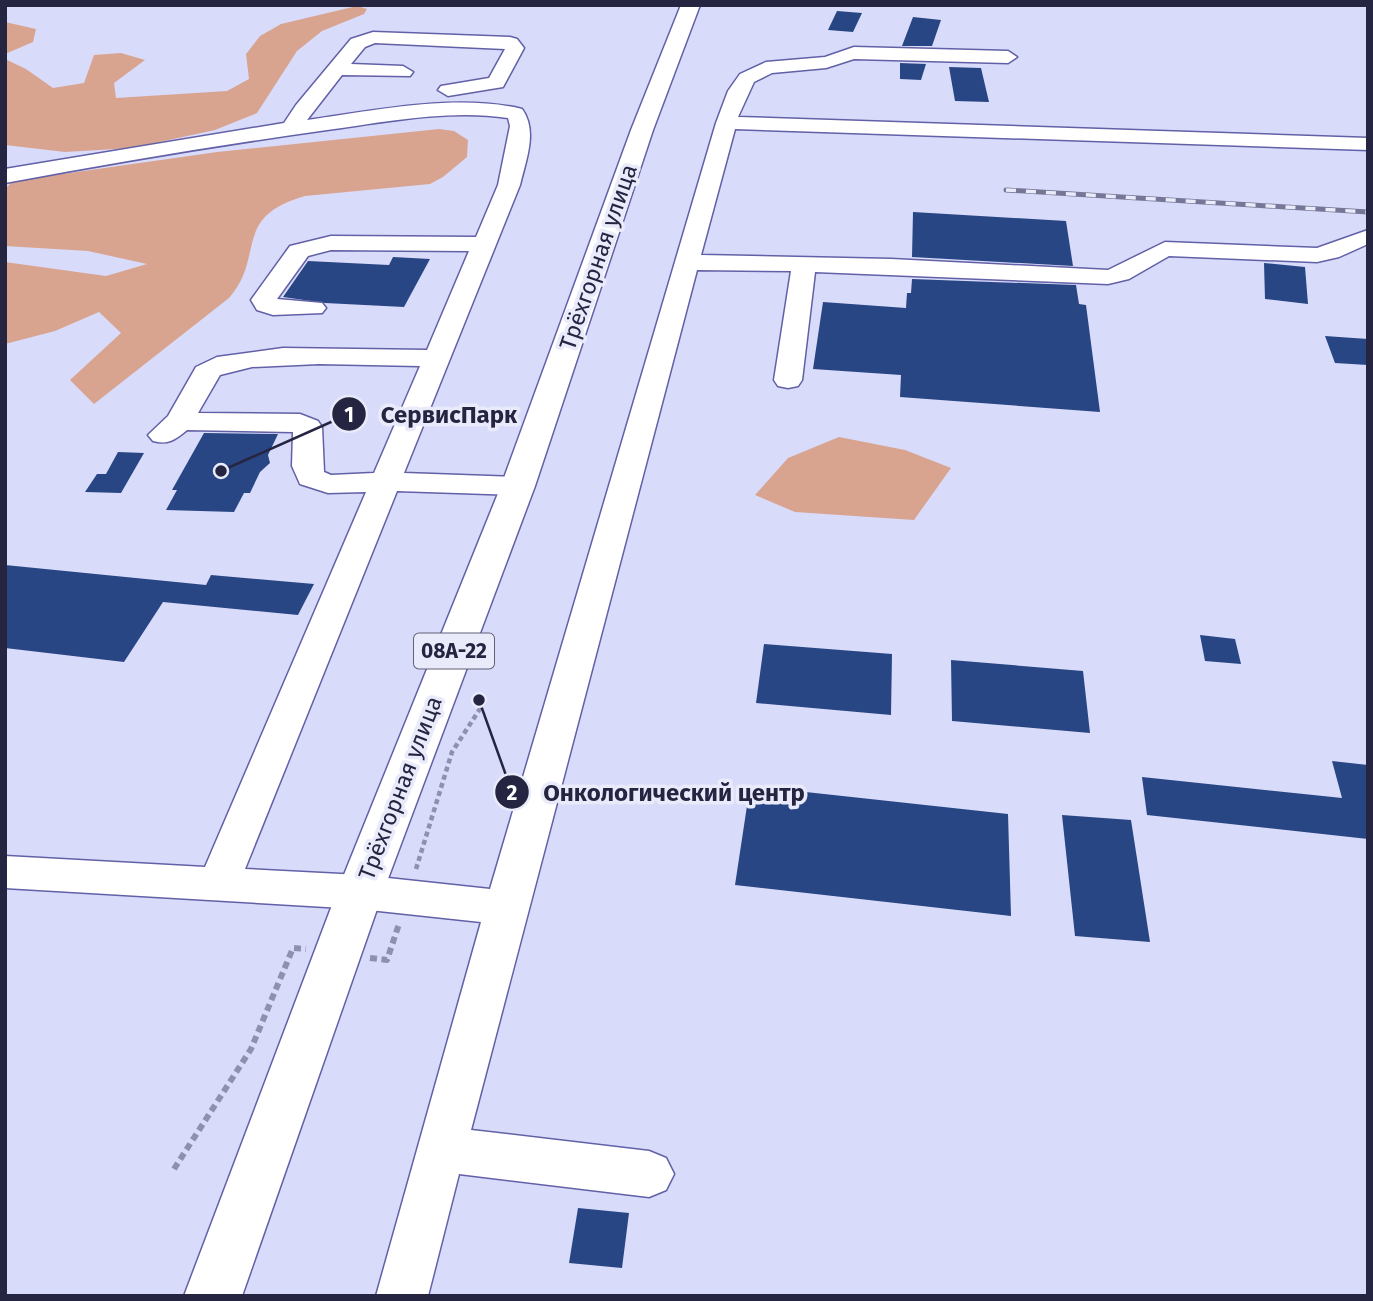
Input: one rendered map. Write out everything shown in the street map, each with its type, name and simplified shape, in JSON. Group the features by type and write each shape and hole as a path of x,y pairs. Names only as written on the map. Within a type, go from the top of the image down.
{"highway":[{"name":"Трёхгорная улица","path":"213,1296 360,892 518,486 642,130 691,5"}],"lane":[{"path":"5,176 297,119 420,93 496,83 515,48 510,43 373,37 358,43 297,119"},
{"path":"402,1296 506,908 686,262 726,123 746,79 755,72 778,66 833,62 854,53 1008,57"},
{"path":"335,69 403,72"},
{"path":"218,884 509,185 521,128 515,113 486,106 297,119"},
{"path":"726,123 1368,144"},
{"path":"5,158 66,164"},
{"path":"686,262 891,266 1108,277 1120,274 1166,249 1317,255 1330,254 1353,239 1368,237"},
{"path":"313,308 273,307 266,305 264,300 299,251 331,243 483,244"},
{"path":"788,380 804,265"},
{"path":"437,358 334,355 231,361 207,371 172,428 300,423 308,427 307,466 311,478 328,484 387,482 518,486"},
{"path":"5,872 360,892 506,908"},
{"path":"443,1149 649,1174"}],"shaded area":[{"path":"357,6 367,9 364,14 322,31 297,51 257,113 215,130 132,148 65,152 5,145 5,59 26,69 53,88 84,83 94,55 121,53 145,60 114,83 116,98 227,91 249,79 246,54 260,36 281,24"},
{"path":"5,22 36,29 33,42 5,54"},
{"path":"439,129 454,131 468,140 467,157 443,177 430,184 305,196 282,205 267,215 258,226 240,282 229,298 94,404 70,380 121,333 99,312 55,331 5,344 5,262 106,276 147,264 88,251 5,246 5,189 13,181 217,152"},
{"path":"839,437 905,450 951,468 914,520 795,512 755,495 788,458"}],"building":[{"path":"837,11 862,13 853,32 828,30"},
{"path":"913,17 941,20 932,46 902,46"},
{"path":"900,63 926,64 921,80 900,79"},
{"path":"949,67 981,68 989,102 955,101"},
{"path":"913,212 1066,221 1073,266 912,257"},
{"path":"393,257 430,259 404,307 325,303 283,297 308,261 389,265"},
{"path":"1264,263 1305,267 1308,304 1265,299"},
{"path":"912,279 1076,285 1079,304 1086,305 1100,412 900,397 901,375 813,369 823,302 906,308"},
{"path":"1325,336 1368,339 1368,365 1335,363"},
{"path":"204,433 278,434 268,455 270,463 260,472 250,493 244,493 234,512 166,510 177,490 172,490"},
{"path":"118,452 144,453 121,493 85,492 97,474 106,474"},
{"path":"5,565 206,585 211,575 314,584 298,615 163,602 124,662 5,648"},
{"path":"1200,635 1235,639 1241,664 1205,661"},
{"path":"764,644 892,654 891,715 756,703"},
{"path":"951,660 1083,671 1090,733 952,721"},
{"path":"1332,761 1368,765 1368,839 1147,815 1142,777 1342,798"},
{"path":"750,786 1008,814 1011,916 735,885"},
{"path":"1062,815 1131,820 1150,942 1075,936"},
{"path":"578,1208 629,1213 622,1268 569,1263"}],"railway":[{"path":"1006,190 1368,212"}],"place":[{"name":"СервисПарк","path":"221,471"},
{"name":"Онкологический центр","path":"479,700"}]}
